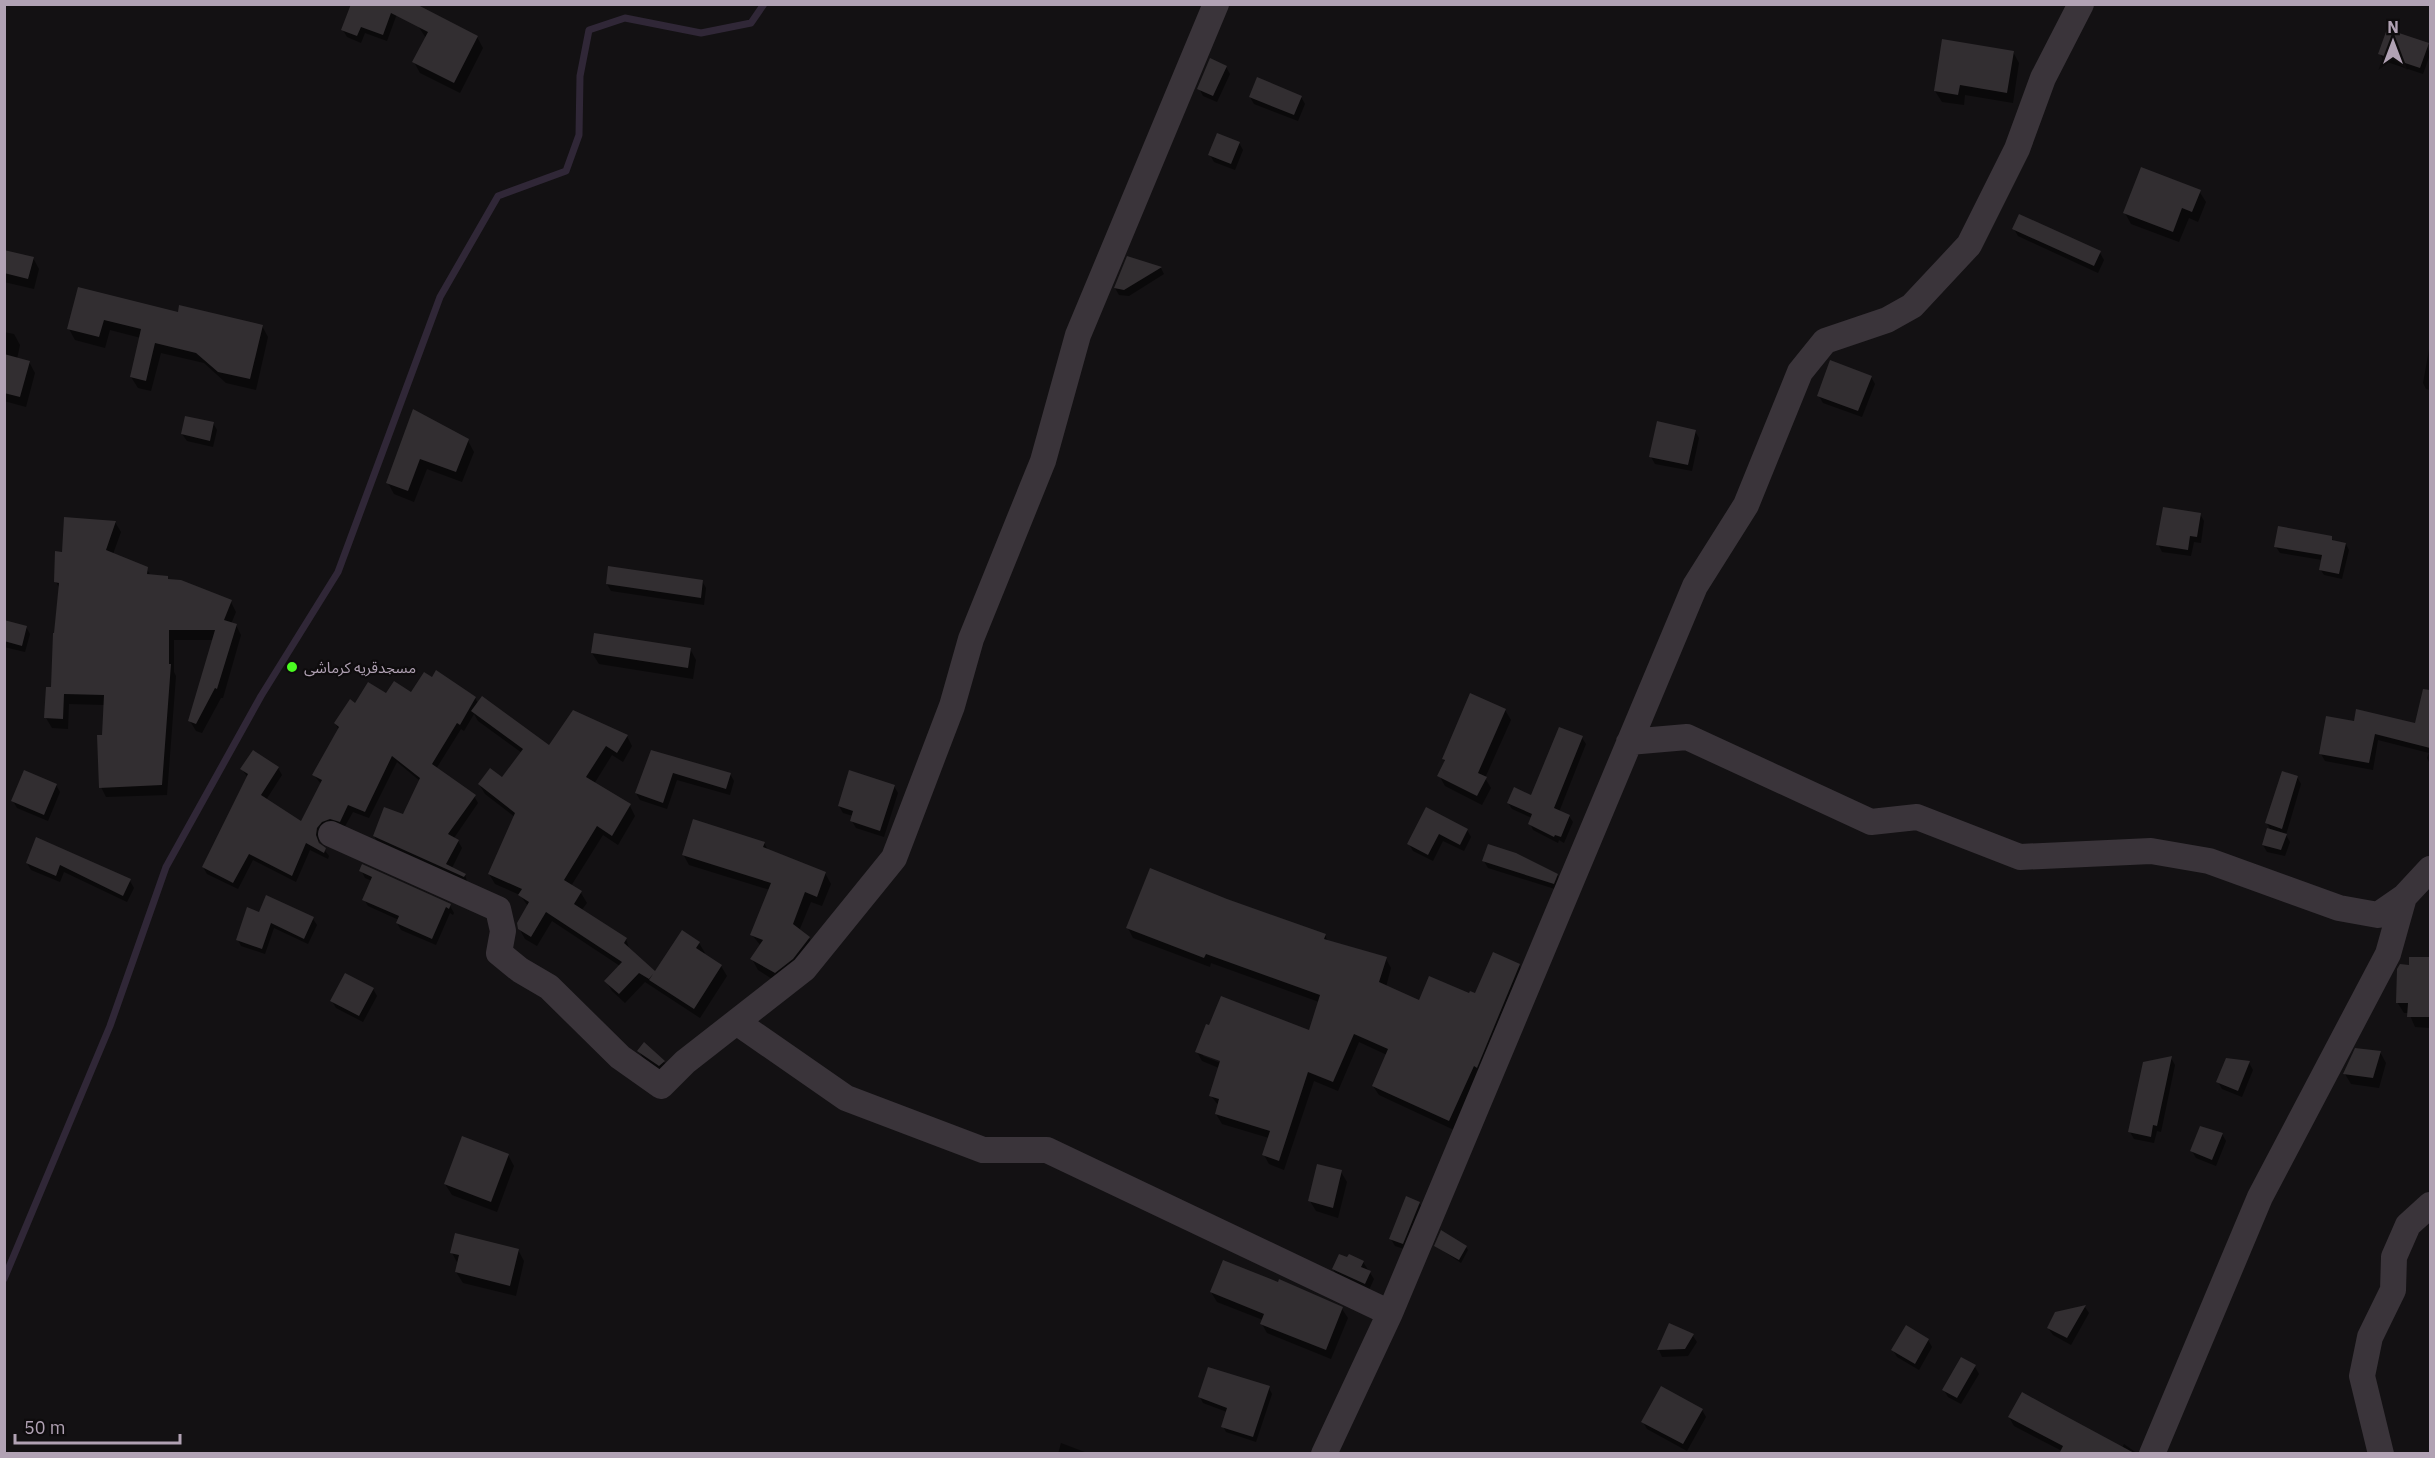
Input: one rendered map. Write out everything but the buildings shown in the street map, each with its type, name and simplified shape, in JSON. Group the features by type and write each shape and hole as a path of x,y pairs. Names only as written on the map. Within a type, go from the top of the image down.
{"street":[{"path":"331,834 498,909 503,931 499,953 520,970 549,987 620,1057 661,1086 686,1062 804,969 894,858 952,706 971,639 1044,461 1078,335 1216,4"},
{"path":"1324,1454 1390,1313 1695,586 1746,505 1800,372 1825,341 1887,320 1912,306 1969,245 2017,149 2043,78 2081,4"},
{"path":"1629,741 1687,737 1871,822 1917,817 2020,857 2151,851 2209,861 2338,908 2378,915 2404,897 2430,870"},
{"path":"2152,1454 2260,1197 2388,954 2404,897"},
{"path":"738,1023 846,1098 983,1150 1047,1150 1390,1313"},
{"path":"2381,1454 2362,1376 2370,1336 2393,1290 2394,1257 2408,1225 2430,1205"}],"waterway":[{"path":"4,1279 110,1026 166,867 261,696 338,572 440,297 498,196 566,171 579,135 580,76 589,30 625,18 701,33 751,23 764,4"}],"place":[{"name":"مسجدقریه کرماشی","path":"292,667"}]}
